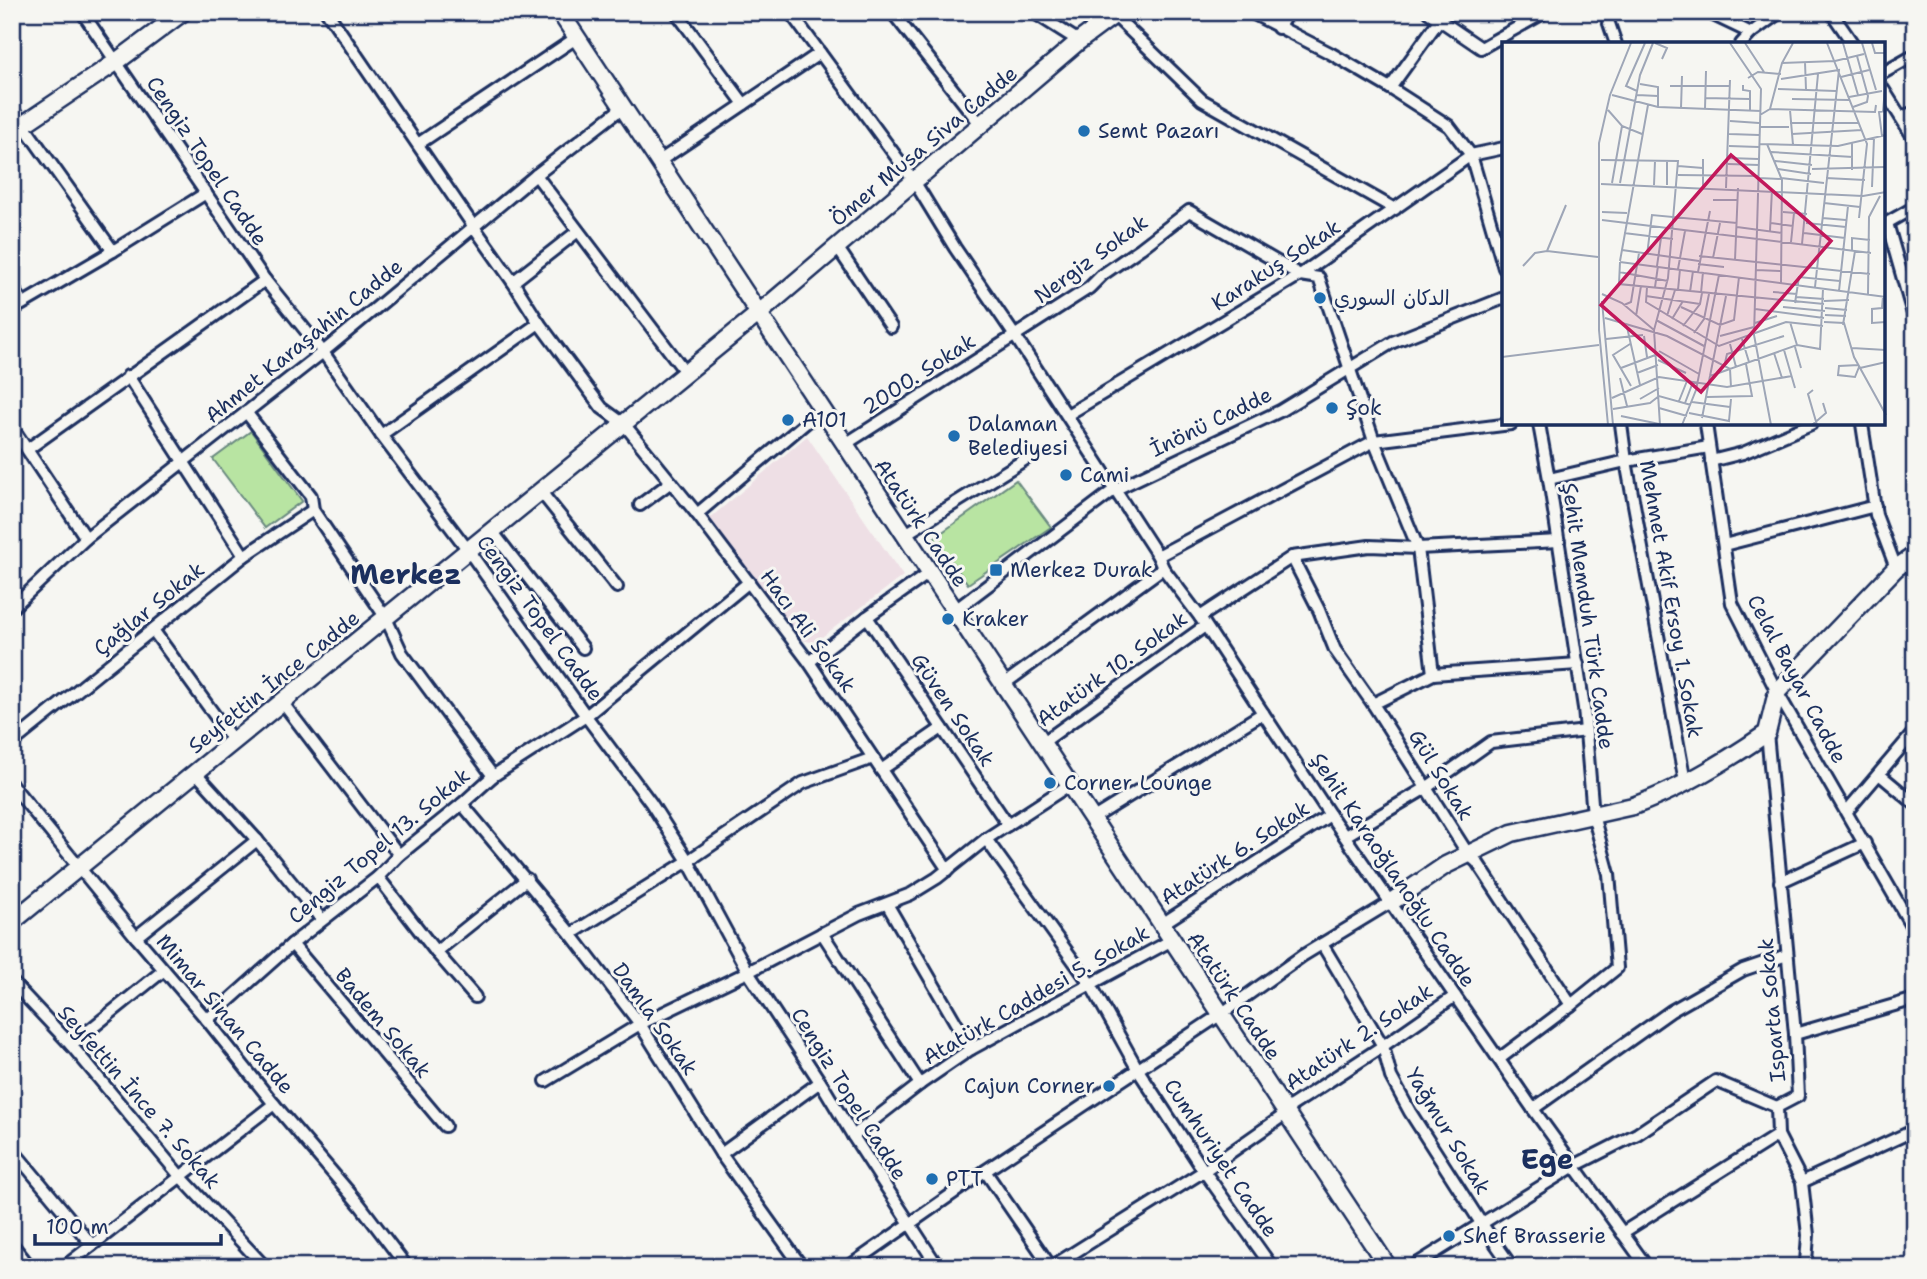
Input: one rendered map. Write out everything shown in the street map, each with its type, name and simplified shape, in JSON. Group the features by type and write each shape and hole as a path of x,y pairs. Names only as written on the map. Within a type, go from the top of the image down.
{"main road":[{"path":"17,128 116,62 183,12"},
{"name":"Atatürk Cadde","path":"559,12 1388,1267"},
{"name":"Ömer Musa Siva Cadde","path":"758,314 1079,41 1116,14"},
{"name":"Seyfettin İnce Cadde","path":"12,922 758,314"},
{"path":"1391,902 1446,865 1512,832 1641,803 1733,757 1767,733 1777,692 1896,568 1915,555"}],"street":[{"name":"Cengiz Topel Cadde","path":"82,12 265,279 323,352 651,803 688,861 748,972 938,1267"},
{"name":"Hacı Ali Sokak","path":"327,12 539,323 602,408 624,424 697,514 809,662 947,870"},
{"path":"676,12 744,104"},
{"name":"Şehit Karaoğlanoğlu Cadde","path":"790,12 914,181 955,248 1158,556 1163,568 1203,621 1330,815 1533,1109 1647,1267"},
{"path":"892,12 981,125"},
{"path":"1032,12 1079,41"},
{"path":"1250,12 1329,53 1449,126 1471,155 1502,264"},
{"path":"1278,28 1288,12"},
{"path":"1428,12 1443,16 1481,48 1545,12"},
{"path":"1605,12 1615,42"},
{"path":"1707,12 1751,33"},
{"path":"1743,42 1780,12"},
{"path":"1831,12 1852,42"},
{"path":"1116,14 1202,100 1395,209"},
{"path":"1390,88 1443,16"},
{"path":"418,144 576,38"},
{"path":"658,162 820,53"},
{"path":"1885,72 1915,55"},
{"path":"1885,92 1915,140"},
{"name":"Ahmet Karaşahin Cadde","path":"12,608 86,538 323,352 536,175 622,108"},
{"path":"12,109 17,128 113,251"},
{"path":"1901,117 1915,112"},
{"name":"Karakuş Sokak","path":"1067,415 1300,275 1471,155 1502,148"},
{"path":"536,175 687,373"},
{"path":"12,310 206,193"},
{"path":"1915,207 1885,224 1915,321"},
{"name":"Nergiz Sokak","path":"1015,336 1089,288 1102,275 1189,211 1300,275"},
{"path":"513,282 578,231"},
{"path":"837,247 891,327"},
{"path":"1300,275 1319,278 1374,441 1419,548 1433,674"},
{"path":"28,449 265,279"},
{"path":"12,287 23,303"},
{"name":"İnönü Cadde","path":"954,611 1114,490 1280,411 1393,342 1502,298"},
{"path":"381,435 539,323"},
{"name":"2000. Sokak","path":"844,445 1015,336"},
{"path":"128,376 244,556"},
{"path":"697,514 821,410"},
{"path":"246,412 311,496 313,510 386,618 402,653 493,776"},
{"path":"1158,556 1374,441 1503,425"},
{"name":"Şehit Memduh Türk Cadde","path":"1538,425 1578,664 1594,815 1609,874 1617,968 1572,1005"},
{"name":"Mehmet Akif Ersoy 1. Sokak","path":"1621,425 1685,782"},
{"name":"Celal Bayar Cadde","path":"1706,425 1732,603 1777,692 1915,932"},
{"path":"1862,425 1876,515 1896,568"},
{"path":"12,427 86,538"},
{"path":"1711,461 1743,453 1791,428"},
{"path":"1549,480 1626,461 1709,447"},
{"path":"904,535 1029,457"},
{"path":"640,505 671,482"},
{"path":"541,492 617,587"},
{"path":"1724,545 1875,506"},
{"name":"Çağlar Sokak","path":"12,743 244,556 313,510"},
{"path":"492,531 583,648"},
{"path":"1292,557 1369,546 1419,548 1559,541"},
{"name":"Atatürk 10. Sokak","path":"1042,743 1292,557"},
{"name":"Gül Sokak","path":"1292,557 1319,610 1335,650 1373,704 1468,854 1477,862 1572,1005"},
{"path":"1004,684 1163,568"},
{"path":"809,662 929,573"},
{"name":"Cengiz Topel 13. Sokak","path":"207,1020 292,944 378,877 399,855 493,776 586,716 749,582"},
{"name":"Güven Sokak","path":"867,617 1008,825"},
{"path":"153,630 234,742"},
{"path":"1373,704 1433,674 1578,664"},
{"path":"282,702 399,855"},
{"path":"1092,819 1263,713"},
{"path":"881,770 942,728"},
{"path":"1345,836 1426,788 1491,742 1586,731"},
{"path":"1847,811 1915,732"},
{"name":"Isparta Sokak","path":"1767,733 1796,1034 1797,1096 1777,1107 1778,1135 1802,1182 1808,1235 1808,1267"},
{"path":"571,934 688,861 803,783 873,758"},
{"path":"196,773 257,840 322,920"},
{"path":"1879,774 1915,804"},
{"name":"Mimar Sinan Cadde","path":"12,785 360,1205 407,1267"},
{"path":"546,1081 640,1024 859,914 911,894 986,839 1069,785"},
{"name":"Damla Sokak","path":"461,804 527,879 640,1024 721,1154 802,1267"},
{"name":"Atatürk 6. Sokak","path":"1162,924 1330,815"},
{"name":"Cumhuriyet Cadde","path":"986,839 1091,985 1138,1070 1267,1265"},
{"path":"136,937 257,840"},
{"path":"1780,882 1865,843"},
{"path":"378,877 475,997"},
{"path":"436,952 527,879"},
{"path":"848,1267 1302,956 1391,902"},
{"path":"887,904 971,1049"},
{"path":"822,933 920,1084"},
{"name":"Atatürk Caddesi 5. Sokak","path":"853,1136 971,1049 1172,940"},
{"name":"Badem Sokak","path":"292,944 445,1126"},
{"name":"Yağmur Sokak","path":"1322,944 1384,1046 1391,1077 1410,1112 1512,1267"},
{"path":"1533,1109 1671,1012 1743,970 1787,955"},
{"path":"71,1045 164,970"},
{"name":"Seyfettin İnce 7. Sokak","path":"12,982 71,1045 180,1176 263,1264"},
{"name":"Atatürk 2. Sokak","path":"1051,1267 1204,1171 1455,996"},
{"path":"1796,1034 1915,999"},
{"path":"1499,1059 1572,1005"},
{"path":"721,1154 820,1082"},
{"path":"1412,1267 1574,1166 1637,1134 1716,1082 1777,1107"},
{"path":"64,1267 274,1104"},
{"path":"1802,1182 1915,1130"},
{"path":"1622,1233 1778,1135"},
{"path":"12,1149 92,1245"},
{"path":"985,1171 1051,1267"},
{"path":"12,1244 30,1267"},
{"path":"247,1267 263,1264"}],"shaded area":[{"path":"807,436 903,576 814,643 803,640 709,519"}],"green space":[{"path":"251,431 302,501 265,528 213,459"},
{"path":"1016,480 1051,527 968,584 934,538"}],"place":[{"name":"Semt Pazarı","path":"1084,131"},
{"name":"الدكان السوري","path":"1320,298"},
{"name":"Şok","path":"1332,408"},
{"name":"A101","path":"788,420"},
{"name":"Dalaman Belediyesi","path":"954,436"},
{"name":"Cami","path":"1066,475"},
{"name":"Merkez Durak","path":"996,570"},
{"name":"Kraker","path":"948,619"},
{"name":"Corner Lounge","path":"1050,783"},
{"name":"Cajun Corner","path":"1109,1086"},
{"name":"PTT","path":"932,1179"},
{"name":"Shef Brasserie","path":"1449,1236"}],"district":[{"name":"Merkez","path":"406,574"},
{"name":"Ege","path":"1547,1159"}]}
